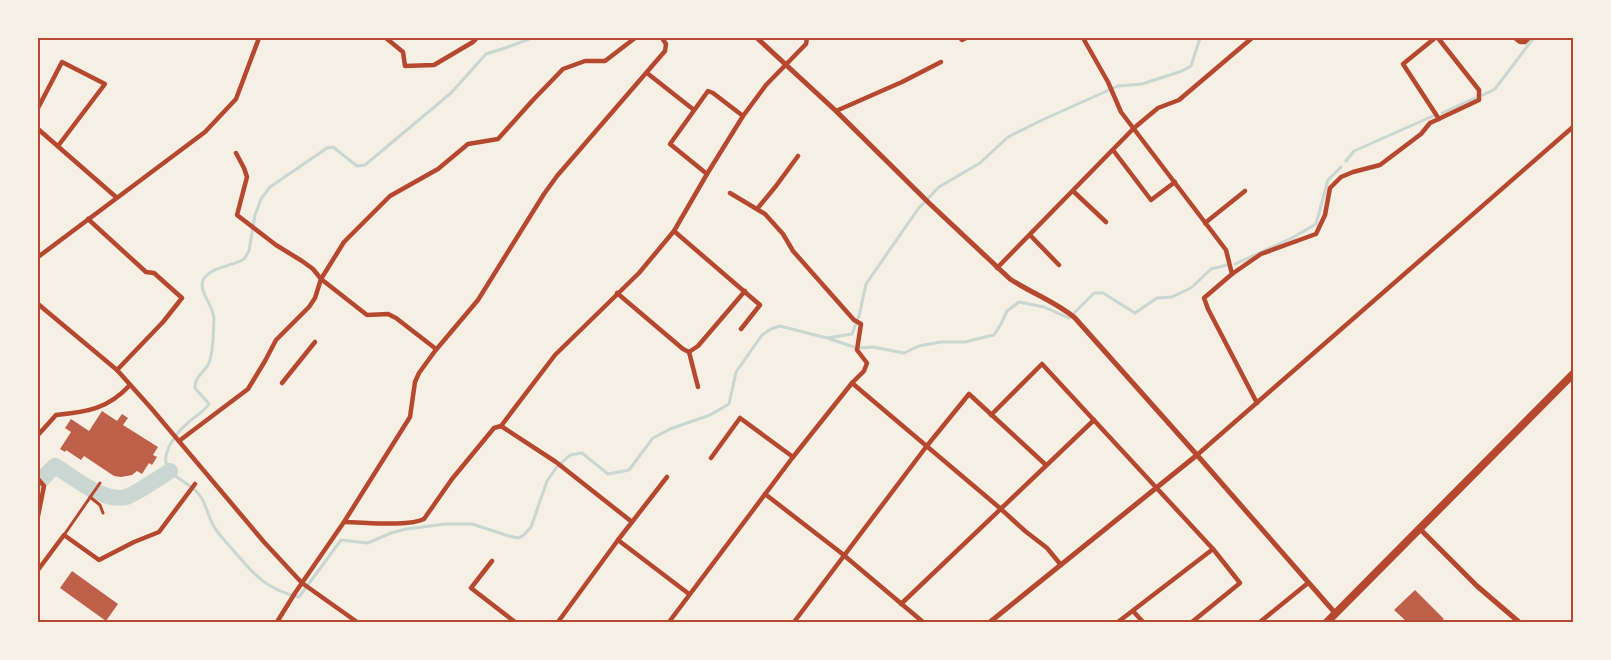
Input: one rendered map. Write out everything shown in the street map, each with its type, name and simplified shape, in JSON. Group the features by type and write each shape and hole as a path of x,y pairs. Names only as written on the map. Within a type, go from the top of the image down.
{"highway":[{"path":"1327,622 1574,373"}],"street":[{"path":"38,257 205,132 237,99 258,38"},
{"path":"386,38 403,52 405,66 434,65 477,38"},
{"path":"177,439 248,389 276,340 315,298 321,279 344,242 390,196 438,169 468,144 498,139 563,69 585,61 605,61 634,38"},
{"path":"277,622 293,596 306,585 410,417 415,382 420,373 436,349 478,300 557,176 665,51 666,44 662,38"},
{"path":"757,38 1010,279 1075,318 1335,614"},
{"path":"344,522 404,523 419,522 424,519 452,479 494,428 501,426 555,355 639,273 674,231 743,116 766,85 806,44 807,38"},
{"path":"960,38 962,40 966,38"},
{"path":"1083,38 1108,82 1121,112 1226,250 1232,274"},
{"path":"1088,44 1093,38"},
{"path":"998,268 1134,128 1158,108 1179,100 1252,38"},
{"path":"1257,403 1204,298 1232,274 1261,254 1316,234 1325,215 1330,188 1341,177 1380,165 1421,134 1430,123 1439,119 1479,100 1479,90 1437,38 1403,64 1439,119"},
{"path":"1515,38 1520,42 1525,42 1529,38"},
{"path":"38,108 62,62 105,84 58,146"},
{"path":"836,111 902,82 940,62"},
{"path":"647,73 693,110"},
{"path":"707,174 670,144 708,91 743,116"},
{"path":"990,622 1197,455 1574,126"},
{"path":"38,129 116,197"},
{"path":"1113,150 1151,200 1174,182"},
{"path":"236,153 246,177 237,215 276,246 314,269 321,279 367,315 388,314 436,349"},
{"path":"757,209 798,156"},
{"path":"1073,191 1106,222"},
{"path":"1205,223 1245,191"},
{"path":"669,622 793,457 864,371 867,363 857,350 861,324 856,322 793,251 783,234 765,214 730,193"},
{"path":"88,219 146,272 154,273 182,298 164,322 117,370"},
{"path":"674,231 760,305 741,329"},
{"path":"1030,235 1059,264"},
{"path":"689,352 698,346 745,291"},
{"path":"617,292 689,352 698,387"},
{"path":"38,304 117,370 264,542 306,585 357,622"},
{"path":"282,383 315,342"},
{"path":"991,414 1042,364 1213,549 1240,583 1192,622"},
{"path":"852,383 1024,531 1047,548 1061,565"},
{"path":"38,435 56,415 85,412 104,405 119,396 130,385"},
{"path":"794,622 926,447 969,394 1046,465"},
{"path":"711,458 740,418 793,457"},
{"path":"901,604 1094,420"},
{"path":"501,426 556,462 632,522"},
{"path":"558,622 667,477"},
{"path":"38,479 44,486 38,516"},
{"path":"38,570 100,483"},
{"path":"64,535 99,560 159,532 194,486"},
{"path":"765,494 923,622"},
{"path":"90,497 100,505 104,513"},
{"path":"1420,529 1477,586 1519,622"},
{"path":"618,540 689,594"},
{"path":"1118,622 1213,549"},
{"path":"492,561 471,588 515,622"},
{"path":"1260,622 1308,583"},
{"path":"1133,610 1143,622"}],"building":[{"path":"102,411 117,421 122,414 128,418 123,425 158,447 153,455 157,457 152,465 149,463 142,474 137,471 132,475 114,476 84,456 81,460 66,450 65,452 60,449 71,432 65,428 71,419 89,431"},
{"path":"72,571 118,604 106,621 60,588"},
{"path":"1415,590 1444,619 1440,622 1407,622 1394,610"}],"waterway":[{"path":"532,38 486,54 451,93 365,165 357,166 333,147 327,148 270,187 261,199 255,215 249,251 244,259 214,270 203,281 203,291 214,319 213,342 210,360 197,378 195,388 209,404 175,437 167,451 166,463 172,473 200,496 215,528 240,559 254,574 278,590 299,597 341,540 368,543 406,529 446,524 472,524 518,538 524,535 531,527 547,481 556,468 570,455 582,453 608,474 629,470 653,438 670,429 710,415 729,404 736,372 762,335 771,329 780,326 827,338 852,334 859,316 866,284 918,209 939,187 980,163 1008,137 1042,120 1118,86 1142,84 1191,66 1200,38"},
{"path":"1483,95 1495,89 1532,40"},
{"path":"1442,113 1475,98"},
{"path":"1346,161 1354,151 1433,116"},
{"path":"1235,264 1292,238 1316,224 1328,180 1341,167"},
{"path":"860,348 873,347 904,353 919,346 941,342 965,342 994,335 1007,311 1019,302 1044,307 1069,318 1094,293 1103,293 1135,313 1157,298 1172,297 1191,288 1211,269 1227,265"},
{"path":"830,339 854,347"},
{"path":"38,483 55,466 98,493 117,498 126,497 142,489 170,471"}]}
